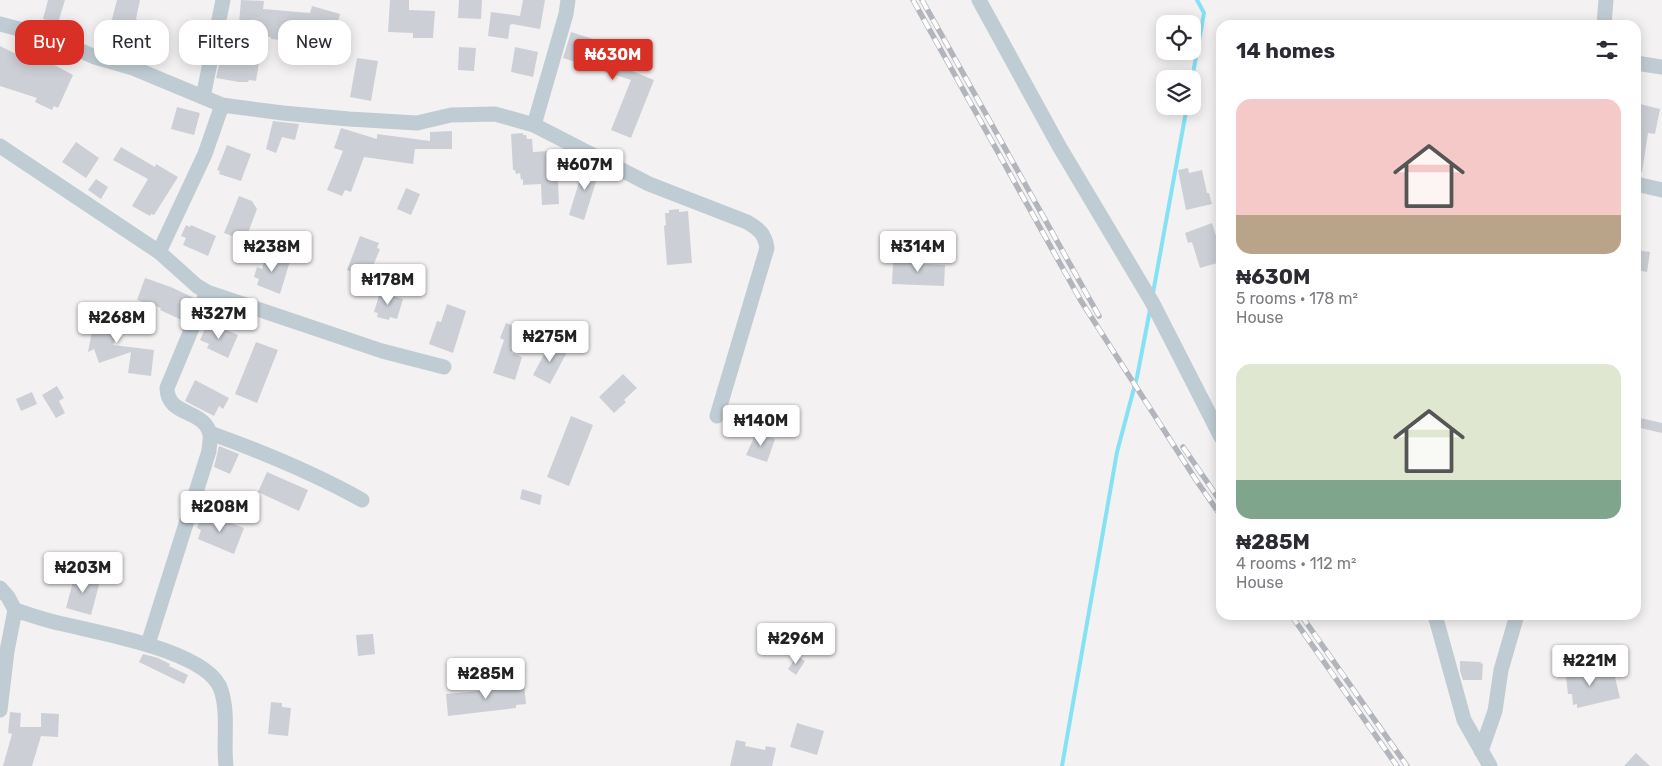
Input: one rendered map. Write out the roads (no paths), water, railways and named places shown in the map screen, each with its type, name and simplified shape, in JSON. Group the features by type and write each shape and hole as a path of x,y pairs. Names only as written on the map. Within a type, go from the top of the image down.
{"street":[{"path":"203,97 223,0"},
{"path":"534,125 556,42 566,14 568,0"},
{"path":"979,0 1059,146 1152,302 1216,427"},
{"path":"1604,20 1606,0"},
{"path":"0,24 46,36 95,58 133,68 222,105 350,120 417,123 451,115 495,114 534,125 649,184 747,222 760,230 765,238 767,248 717,416"},
{"path":"1641,64 1662,68"},
{"path":"159,252 205,154 222,105"},
{"path":"0,146 159,252 197,286 207,292 382,351 444,367"},
{"path":"1641,185 1662,190"},
{"path":"148,644 209,451 210,433 203,421 172,404 167,396 167,388 207,292"},
{"path":"210,433 264,453 332,483 362,500"},
{"path":"0,588 8,597 15,610 7,651 0,710"},
{"path":"15,610 63,624 148,644 204,668 215,678 221,688 225,706 226,766"},
{"path":"1436,620 1464,720 1490,766"},
{"path":"1481,751 1495,711 1501,670 1516,620"}],"waterway":[{"path":"1194,70 1204,13 1197,0"},
{"path":"1153,293 1185,115"},
{"path":"1062,766 1117,452 1137,377 1150,310"}],"railway":[{"path":"913,0 1081,301 1216,509"},
{"path":"922,0 1099,316"},
{"path":"1183,447 1216,495"},
{"path":"1295,620 1397,766"},
{"path":"1305,620 1407,766"}]}
